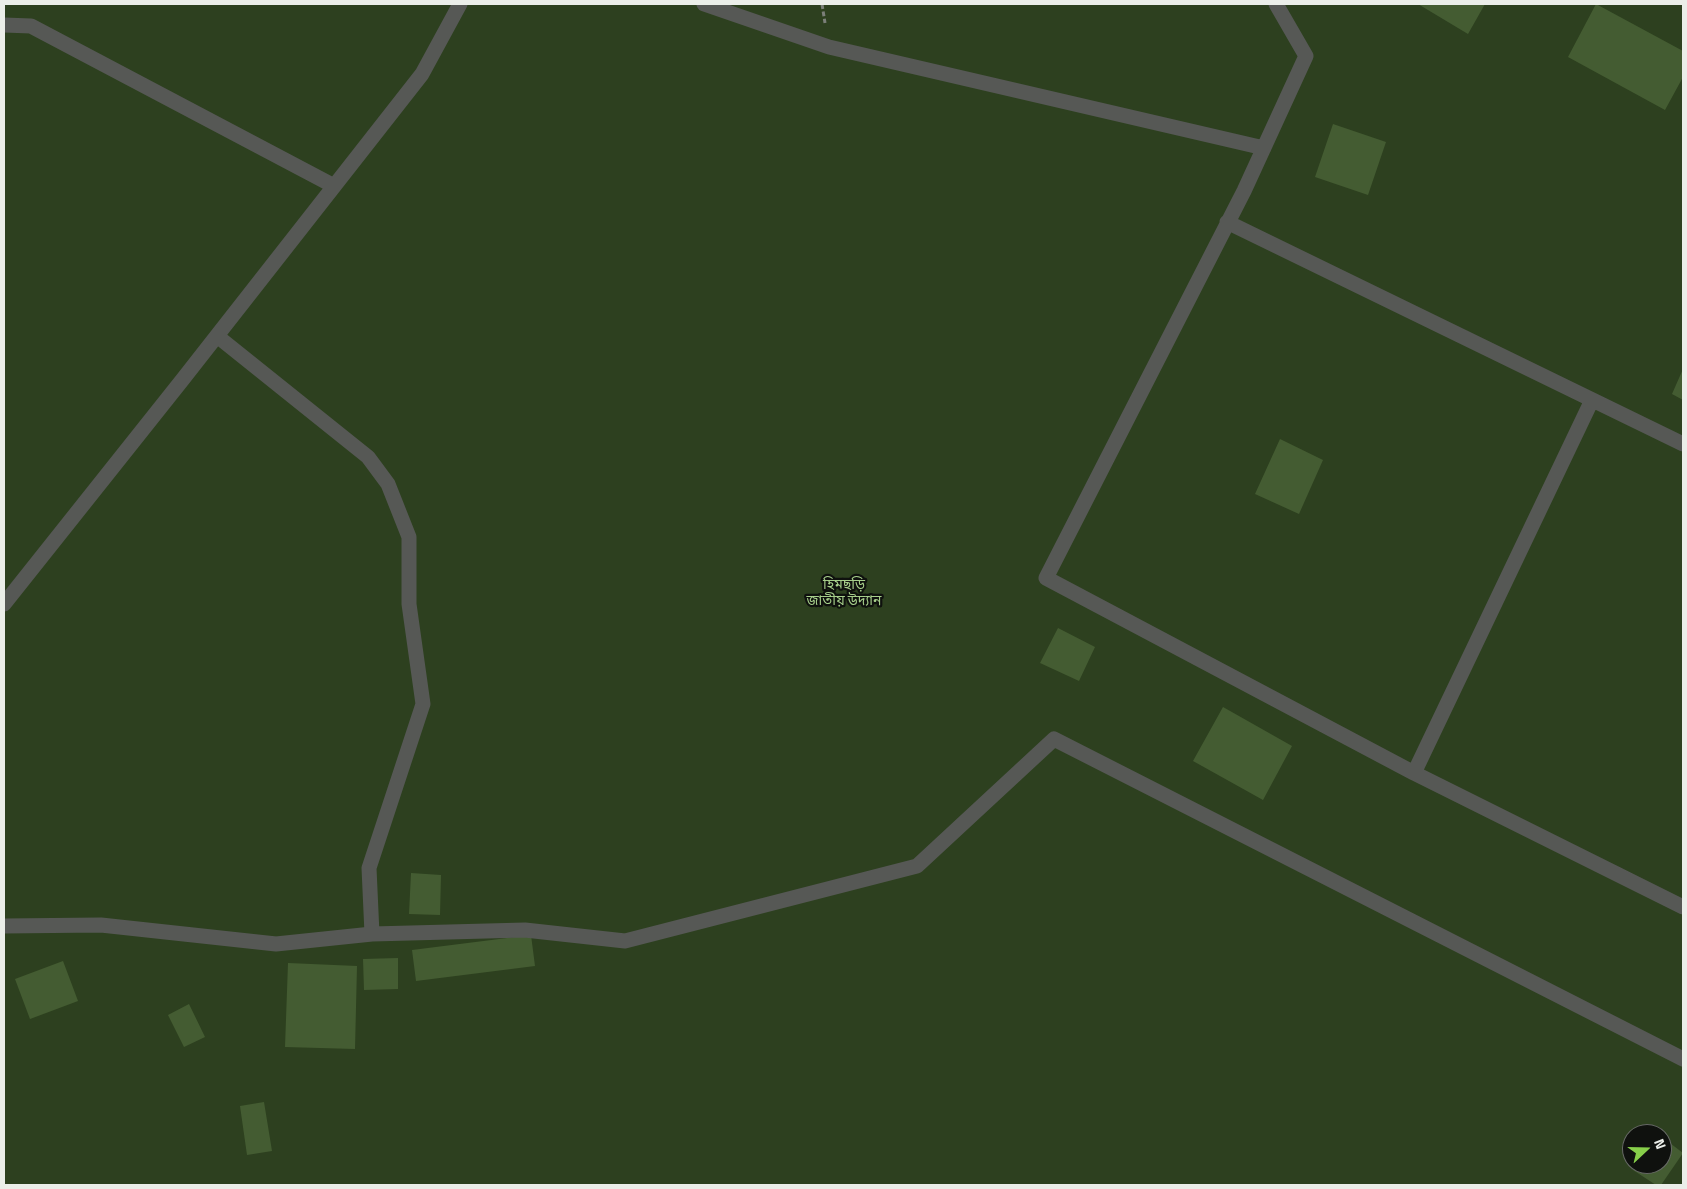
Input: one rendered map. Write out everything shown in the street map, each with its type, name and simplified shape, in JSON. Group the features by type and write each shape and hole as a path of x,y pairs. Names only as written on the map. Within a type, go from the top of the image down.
{"street":[{"path":"4,604 422,74 460,4"},
{"path":"704,4 829,47 1264,148"},
{"path":"1276,4 1306,56 1244,192 1046,578 1414,773 1683,907"},
{"path":"4,25 31,26 334,186"},
{"path":"1227,222 1683,444"},
{"path":"217,336 368,457 388,484 408,537 409,604 423,704 369,868 372,934"},
{"path":"1414,773 1592,400"},
{"path":"4,926 101,925 276,944 372,934 524,930 625,941 917,866 1054,739 1683,1059"}],"green space":[{"name":"হিমছড়ি জাতীয় উদ্যান","path":"4,4 1683,4 1683,1185 4,1185"}],"building":[{"path":"1418,4 1485,4 1468,34"},
{"path":"1596,4 1683,51 1683,77 1665,110 1568,57"},
{"path":"1333,124 1386,142 1368,195 1315,177"},
{"path":"1683,369 1683,400 1672,394"},
{"path":"1280,439 1323,460 1299,514 1255,494"},
{"path":"1058,628 1095,647 1079,681 1040,663"},
{"path":"1223,707 1292,746 1263,800 1193,761"},
{"path":"411,873 441,875 440,915 409,914"},
{"path":"531,935 535,966 416,981 412,950"},
{"path":"398,958 398,989 364,990 363,959"},
{"path":"63,961 78,1001 30,1019 15,979"},
{"path":"288,963 357,966 355,1049 285,1047"},
{"path":"189,1004 205,1037 184,1047 168,1015"},
{"path":"264,1102 272,1151 247,1155 240,1106"},
{"path":"1672,1145 1683,1153 1672,1169"},
{"path":"1639,1174 1669,1174 1661,1185 1656,1185"}]}
